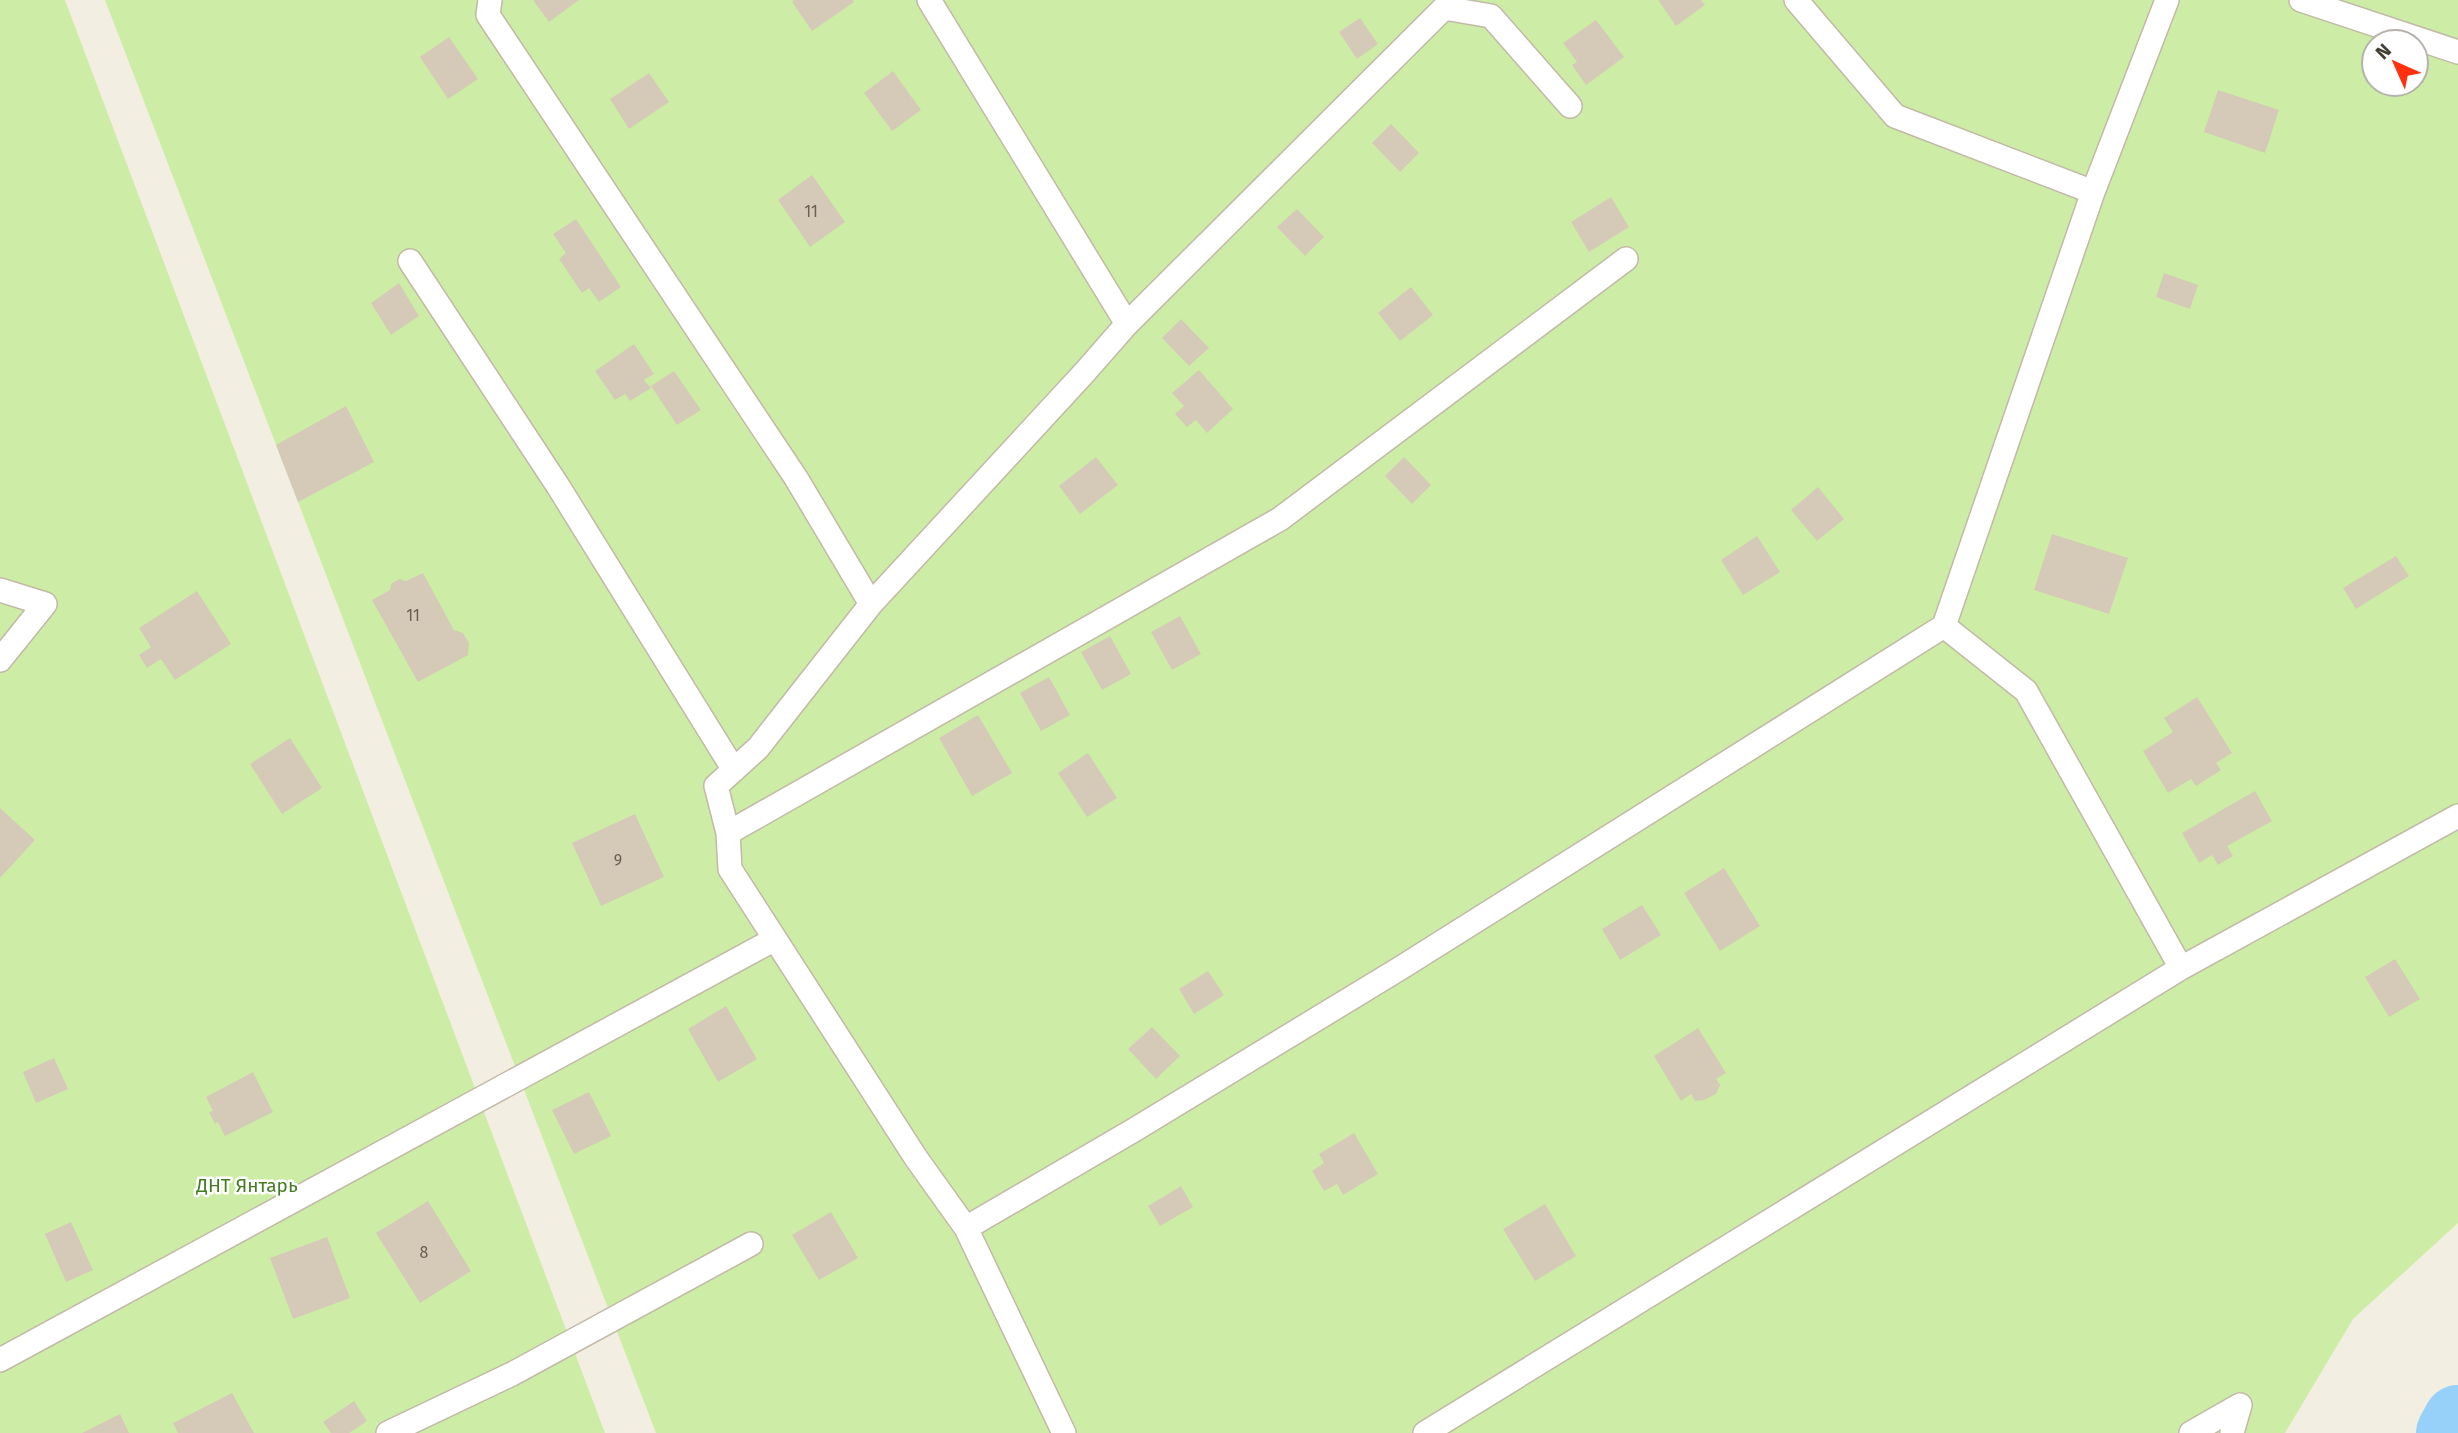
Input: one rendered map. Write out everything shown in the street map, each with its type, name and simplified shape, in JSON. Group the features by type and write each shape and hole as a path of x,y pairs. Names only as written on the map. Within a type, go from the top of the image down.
{"lane":[{"path":"490,0 488,15 796,478 871,604"},
{"path":"929,0 1126,324"},
{"path":"1796,0 1895,116 2093,192"},
{"path":"966,1228 1134,1130 1399,969 1944,626 2093,192 2167,0"},
{"path":"2301,0 2458,52"},
{"path":"1064,1433 966,1228 916,1158 730,869 729,833 716,786 758,748 871,604 1126,324 1441,4 1491,16 1570,106"},
{"path":"729,833 1280,519 1626,259"},
{"path":"410,261 558,486 734,770"},
{"path":"0,590 45,604 0,660"},
{"path":"1944,626 2026,691 2181,968"},
{"path":"1425,1433 2181,968 2458,816"},
{"path":"0,1360 775,939"},
{"path":"388,1433 512,1374 751,1244"},
{"path":"2191,1433 2240,1405 2232,1433"}],"green space":[{"name":"ДНТ Янтарь","path":"0,0 65,0 605,1433 0,1433"},
{"path":"105,0 2458,0 2458,1223 2353,1319 2285,1433 656,1433"}],"building":[{"path":"533,0 579,0 549,22"},
{"path":"1658,0 1701,0 1705,5 1676,26"},
{"path":"792,2 854,2 812,31"},
{"path":"1360,18 1378,44 1357,59 1339,32"},
{"path":"1596,20 1624,57 1586,85 1572,65 1577,62 1563,43"},
{"path":"449,37 478,79 448,99 420,57"},
{"path":"893,71 921,110 892,131 864,93"},
{"path":"649,73 669,102 629,129 610,99"},
{"path":"2218,90 2279,110 2265,153 2204,132"},
{"path":"1391,124 1419,153 1400,172 1372,143"},
{"path":"812,175 845,222 810,247 778,200"},
{"path":"1611,197 1629,227 1589,252 1571,222"},
{"path":"1297,209 1324,237 1305,256 1277,227"},
{"path":"576,219 621,287 599,302 589,288 582,293 559,259 566,253 553,234"},
{"path":"2164,273 2198,285 2190,309 2156,297"},
{"path":"399,283 419,316 391,335 371,303"},
{"path":"1411,287 1433,315 1400,341 1378,313"},
{"path":"1181,319 1209,348 1189,366 1162,338"},
{"path":"634,344 654,374 644,380 651,388 630,401 625,394 615,400 595,371"},
{"path":"1199,370 1233,409 1207,433 1196,420 1187,427 1175,414 1184,406 1172,393"},
{"path":"674,371 701,410 677,425 651,386"},
{"path":"346,406 374,462 298,502 276,445"},
{"path":"1096,457 1118,485 1080,514 1059,486"},
{"path":"1404,457 1431,485 1412,504 1385,476"},
{"path":"1818,487 1844,519 1817,541 1791,510"},
{"path":"2052,534 2128,558 2109,614 2034,590"},
{"path":"1757,536 1780,572 1743,595 1721,560"},
{"path":"2396,556 2409,576 2356,609 2343,588"},
{"path":"423,573 454,630 463,633 469,643 468,655 418,682 372,600 390,590 391,584 399,579 406,581"},
{"path":"197,591 231,644 175,680 161,659 147,668 139,655 151,647 139,628"},
{"path":"1180,616 1201,654 1172,670 1151,632"},
{"path":"1110,636 1131,674 1102,690 1081,652"},
{"path":"1049,677 1070,715 1041,731 1020,693"},
{"path":"2197,697 2232,753 2216,763 2221,770 2196,786 2191,779 2168,793 2143,751 2173,732 2164,718"},
{"path":"978,715 1012,773 972,796 939,738"},
{"path":"290,738 322,788 282,814 250,764"},
{"path":"1088,753 1117,798 1087,817 1058,773"},
{"path":"2255,791 2272,821 2227,846 2233,856 2218,865 2212,855 2199,863 2182,833"},
{"path":"0,808 35,840 0,878"},
{"path":"635,814 664,877 601,906 572,843"},
{"path":"1724,868 1760,926 1720,951 1684,893"},
{"path":"1642,905 1661,935 1620,960 1602,929"},
{"path":"2395,959 2420,999 2389,1017 2365,977"},
{"path":"1208,971 1224,995 1194,1014 1179,989"},
{"path":"726,1006 757,1059 718,1082 688,1029"},
{"path":"1152,1027 1180,1056 1156,1079 1128,1049"},
{"path":"1698,1028 1726,1073 1716,1079 1720,1085 1716,1094 1695,1101 1691,1094 1681,1101 1654,1056"},
{"path":"54,1058 68,1089 36,1103 23,1072"},
{"path":"253,1072 273,1112 225,1136 209,1112 213,1111 206,1097"},
{"path":"589,1092 611,1136 574,1154 552,1110"},
{"path":"1354,1133 1378,1174 1343,1195 1337,1184 1324,1191 1312,1171 1324,1163 1319,1154"},
{"path":"1181,1186 1193,1207 1160,1226 1148,1206"},
{"path":"428,1201 471,1271 420,1303 376,1233"},
{"path":"1545,1204 1576,1256 1535,1281 1503,1229"},
{"path":"831,1212 858,1258 819,1280 792,1235"},
{"path":"71,1222 93,1270 66,1282 45,1234"},
{"path":"327,1237 350,1298 293,1319 270,1258"},
{"path":"232,1393 254,1433 178,1433 173,1423"},
{"path":"354,1401 367,1421 349,1433 331,1433 323,1422"},
{"path":"120,1414 129,1433 82,1433"}],"waterway":[{"path":"2451,1433 2458,1420"}]}
